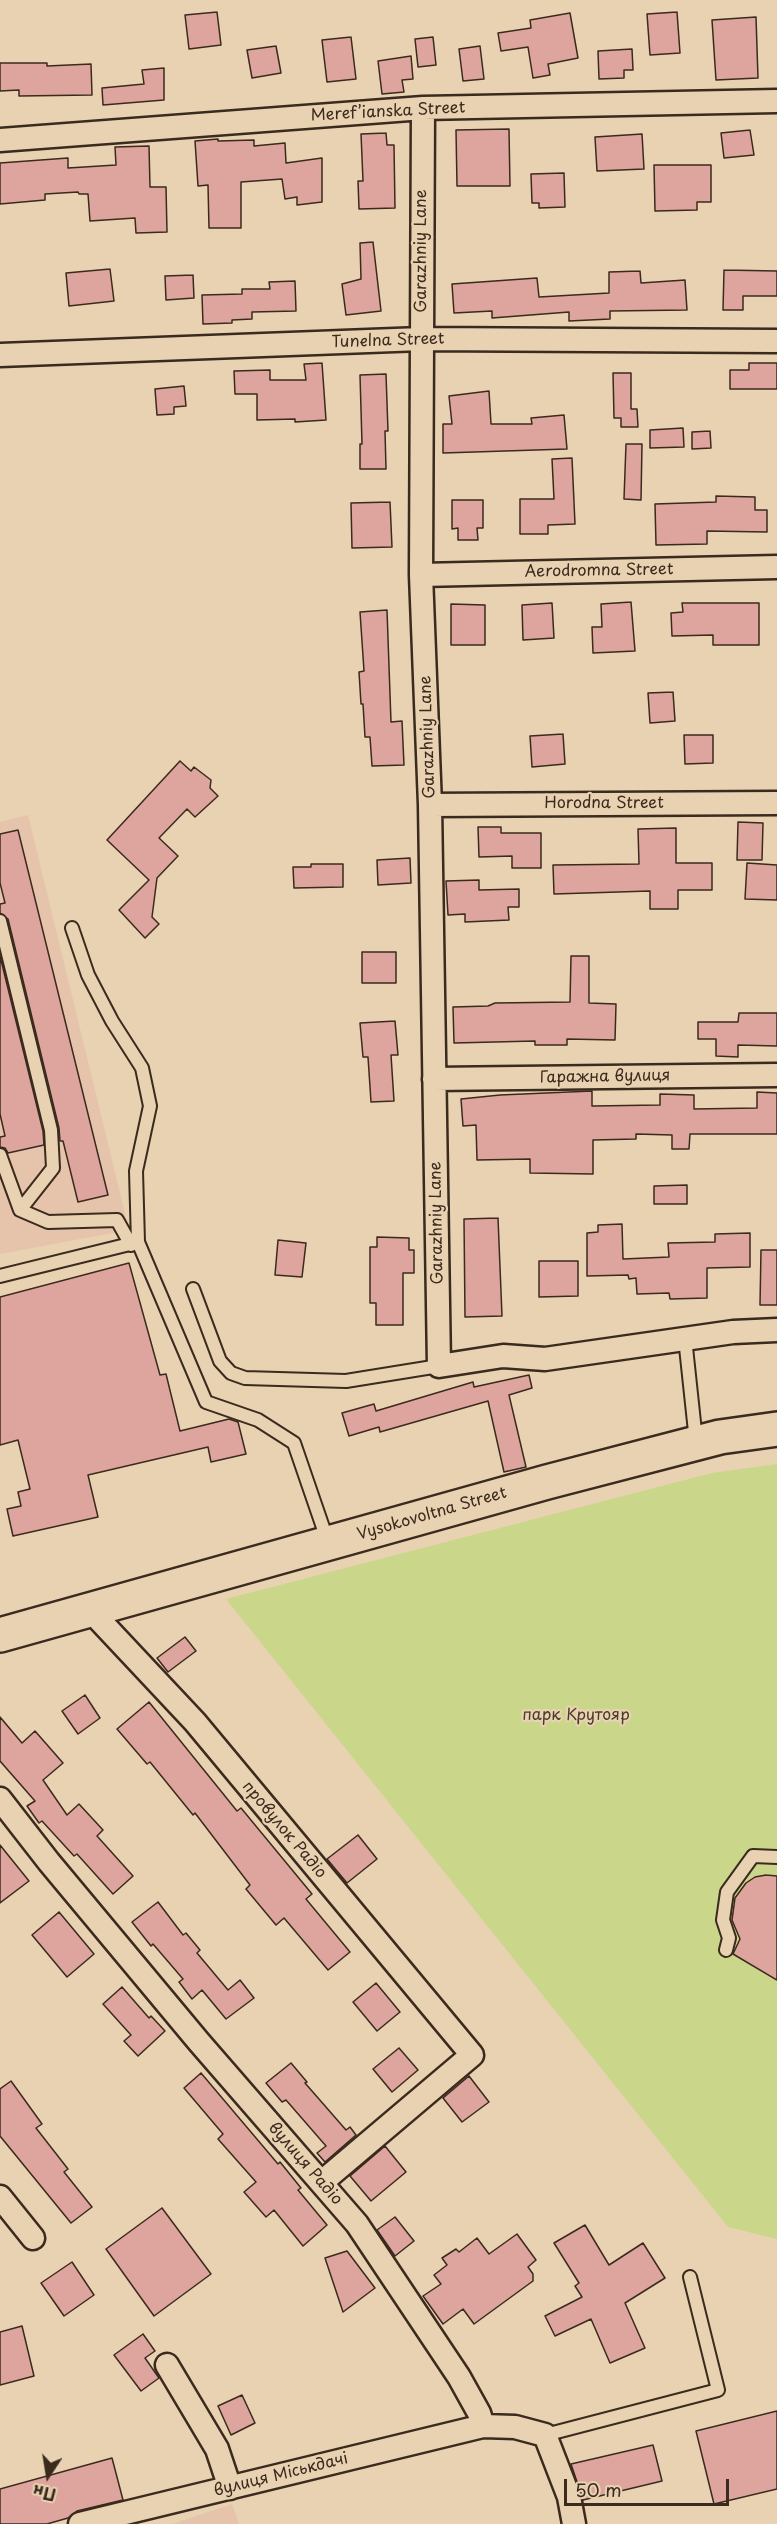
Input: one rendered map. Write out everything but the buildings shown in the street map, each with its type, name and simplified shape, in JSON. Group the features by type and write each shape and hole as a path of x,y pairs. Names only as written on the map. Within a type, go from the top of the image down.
{"main road":[{"name":"Vysokovoltna Street","path":"0,1635 696,1443 720,1437 777,1429"}],"street":[{"name":"Meref’ianska Street","path":"0,140 423,108 777,101"},
{"name":"Garazhniy Lane","path":"423,108 421,575 430,805 439,1366"},
{"name":"Tunelna Street","path":"0,355 422,339 777,341"},
{"name":"Aerodromna Street","path":"421,575 777,567"},
{"name":"Horodna Street","path":"430,805 777,803"},
{"name":"Гаражна вулиця","path":"434,1079 777,1075"},
{"path":"439,1366 504,1356 545,1359 685,1338 733,1332 777,1330"},
{"name":"провулок Радіо","path":"90,1610 195,1722 472,2055 322,2182"},
{"name":"вулиця Радіо","path":"0,1799 56,1871 199,2042 357,2224 388,2267 459,2377 483,2426"},
{"path":"0,2197 33,2238"},
{"path":"167,2365 218,2449 230,2488"},
{"path":"483,2426 515,2427 545,2435 569,2497 574,2524"},
{"name":"вулиця Міськдачі","path":"80,2524 483,2426"}],"lane":[{"path":"0,921 51,1130 53,1168 20,1210"},
{"path":"72,928 88,975 112,1021 142,1068 150,1107 136,1171 135,1243"},
{"path":"0,1155 20,1210 48,1222 117,1220 135,1243 206,1402 258,1420 294,1443 328,1543"},
{"path":"0,1276 135,1243"},
{"path":"193,1289 220,1361 231,1373 245,1378 346,1381 439,1366"},
{"path":"685,1338 696,1443"},
{"path":"726,1950 729,1938 723,1920 727,1892 753,1856 777,1857"},
{"path":"545,2435 718,2390 690,2277"}],"shaded area":[{"path":"28,815 129,1230 0,1254 0,822"},
{"path":"232,2504 239,2524 172,2524"}],"green space":[{"name":"парк Крутояр","path":"777,1464 777,2239 728,2227 226,1599 712,1473"}]}
